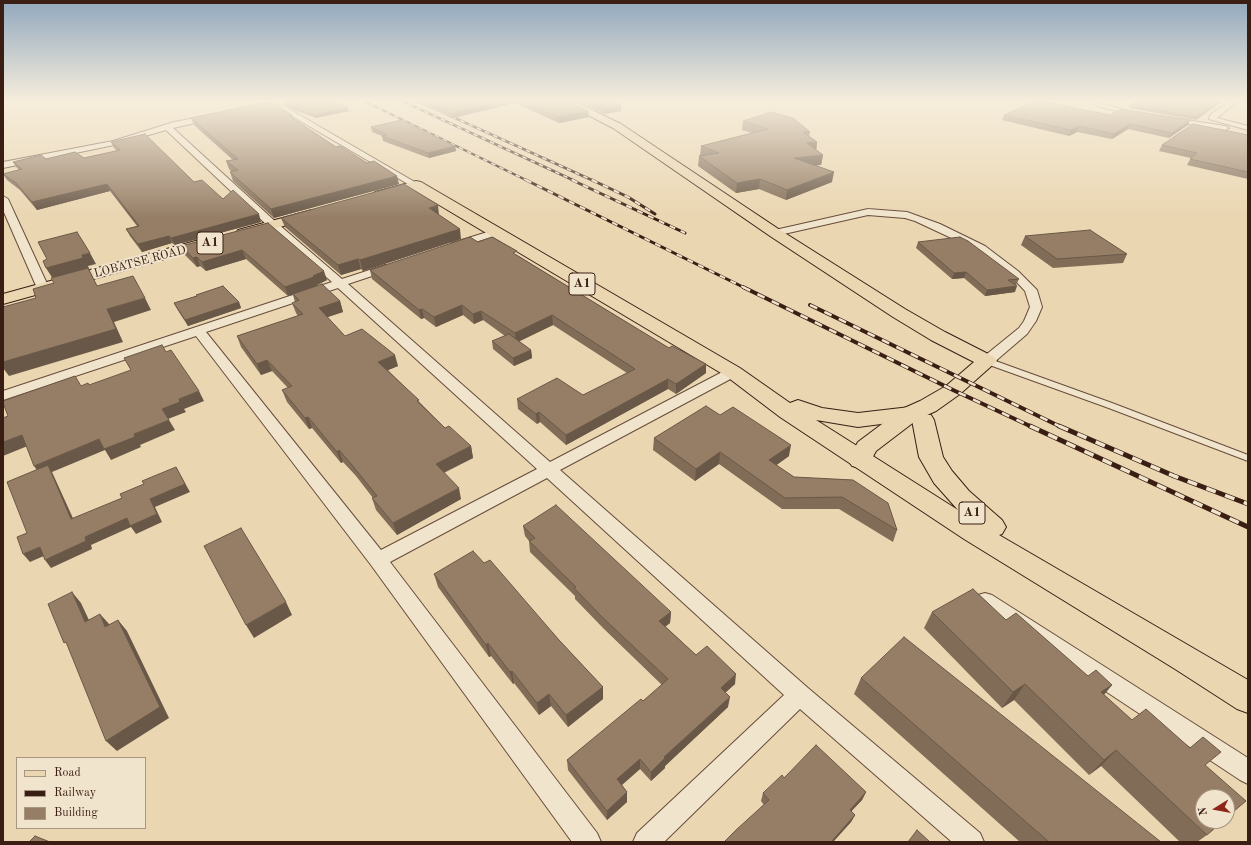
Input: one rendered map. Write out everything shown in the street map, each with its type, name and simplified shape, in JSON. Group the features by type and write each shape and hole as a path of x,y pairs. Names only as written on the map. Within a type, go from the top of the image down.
{"main road":[{"path":"637,139 774,233 899,313 938,336 987,361 953,390 869,454"},
{"path":"363,200 416,185"},
{"name":"A1","path":"416,185 494,233 741,377 798,407 869,454 993,527 1186,659"},
{"name":"LOBATSE ROAD","path":"3,299 326,210"},
{"name":"A1","path":"741,377 788,412 869,454 973,532 1186,659 1248,698"},
{"path":"798,407 819,414 858,420 921,413"},
{"path":"921,413 931,457 943,477 960,497 993,527"}],"street":[{"path":"3,166 126,139"},
{"path":"181,139 274,225 549,469 800,695 971,842"},
{"path":"338,139 416,185"},
{"path":"3,199 43,288"},
{"path":"774,233 868,212 880,212 907,215 936,226 981,248 1014,273 1031,290 1036,307 1030,321 1023,331 987,361"},
{"path":"443,250 494,233"},
{"path":"3,396 399,264"},
{"path":"198,330 378,560 588,842"},
{"path":"378,560 549,469 741,377"},
{"path":"985,601 1248,772"},
{"path":"646,842 800,695"}],"lane":[{"path":"987,361 1109,405 1248,458"}],"building":[{"path":"122,139 151,139 194,182 202,180 223,199 233,190 259,214 171,238 169,236 138,244 126,229 139,226 107,184 32,202 16,183 3,174 22,169 13,162 41,155 46,159 75,152 84,158 120,150 111,142"},
{"path":"216,139 325,139 336,147 340,146 367,163 374,161 397,176 271,209 230,172 238,170 226,161 238,159"},
{"path":"391,139 442,139 455,146 428,153"},
{"path":"727,139 813,139 817,142 807,143 823,155 794,158 834,172 787,190 760,179 737,183 699,156 719,153 701,146"},
{"path":"1170,139 1248,139 1248,172 1190,159 1197,153 1162,145"},
{"path":"404,184 438,205 429,208 460,229 360,260 358,259 338,265 281,218"},
{"path":"268,223 324,271 313,276 314,277 285,287 242,250 202,262 197,257 193,258 181,246"},
{"path":"1090,230 1127,254 1057,259 1025,236"},
{"path":"77,232 90,253 82,255 83,258 46,268 43,261 47,259 38,242"},
{"path":"470,237 478,242 492,237 517,251 513,253 669,348 672,346 706,364 676,384 668,379 566,435 539,412 536,414 517,399 557,378 583,395 635,369 552,315 515,333 481,311 473,314 462,305 434,317 422,309 419,310 370,270"},
{"path":"960,237 968,241 1019,279 1008,280 1017,286 987,290 966,272 954,273 918,242"},
{"path":"88,268 97,286 133,276 145,298 107,309 116,329 3,362 3,307 36,298 33,289 54,283 51,278"},
{"path":"322,284 340,301 319,308 345,336 362,329 395,355 378,362 419,400 417,401 445,428 449,426 471,446 436,464 459,488 393,523 372,498 377,496 352,465 339,450 337,452 308,417 305,418 282,390 292,386 267,360 257,364 237,336 303,314 292,303 299,300 293,294"},
{"path":"223,286 239,302 185,320 174,303 197,296 196,295"},
{"path":"509,334 531,350 513,358 492,341"},
{"path":"162,345 166,352 171,350 199,391 179,399 180,402 162,409 169,420 134,434 135,437 104,449 99,439 34,466 22,435 3,442 3,418 8,416 3,401 75,376 81,386 88,383 89,385 131,370 124,358"},
{"path":"706,406 720,415 733,407 791,445 769,460 794,477 853,480 888,503 897,530 842,497 785,498 720,452 696,469 654,438"},
{"path":"48,465 71,519 122,498 120,494 144,484 142,481 176,467 185,484 150,499 157,514 130,526 127,518 85,537 86,541 45,560 40,547 23,554 17,537 27,533 7,482"},
{"path":"556,505 671,612 659,621 696,655 707,646 736,674 721,688 730,697 664,757 665,758 651,772 640,759 617,779 627,792 607,811 567,760 641,699 643,701 668,679 602,617 574,588 576,587 529,541 535,538 523,526"},
{"path":"241,528 286,602 246,625 204,546"},
{"path":"473,551 484,563 490,560 559,640 603,687 566,715 549,694 537,703 512,671 510,672 488,643 486,645 434,574"},
{"path":"973,589 1006,620 1016,613 1088,676 1096,670 1112,685 1101,692 1132,720 1146,709 1190,748 1203,737 1221,752 1205,765 1232,789 1195,789 1195,824 1116,750 1104,760 1025,684 1013,692 932,612"},
{"path":"72,592 85,622 100,614 105,627 118,620 160,707 106,741 66,642 64,643 48,604"},
{"path":"904,637 1161,842 1049,842 861,678"},
{"path":"816,745 866,792 850,810 855,815 831,842 724,842 769,800 763,793 782,775 784,778"},
{"path":"1235,791 1246,801 1235,810"},
{"path":"1201,829 1214,829 1207,835"},
{"path":"917,830 930,842 908,842"},
{"path":"35,836 50,842 29,842"}],"railway":[{"path":"443,139 528,181"},
{"path":"485,139 575,181"},
{"path":"502,139 594,181"},
{"path":"526,180 745,288"},
{"path":"572,180 685,233"},
{"path":"592,180 628,197 655,214"},
{"path":"743,287 1032,427"},
{"path":"810,305 1061,427"},
{"path":"1030,426 1248,527"},
{"path":"1059,426 1174,476 1248,504"}]}
